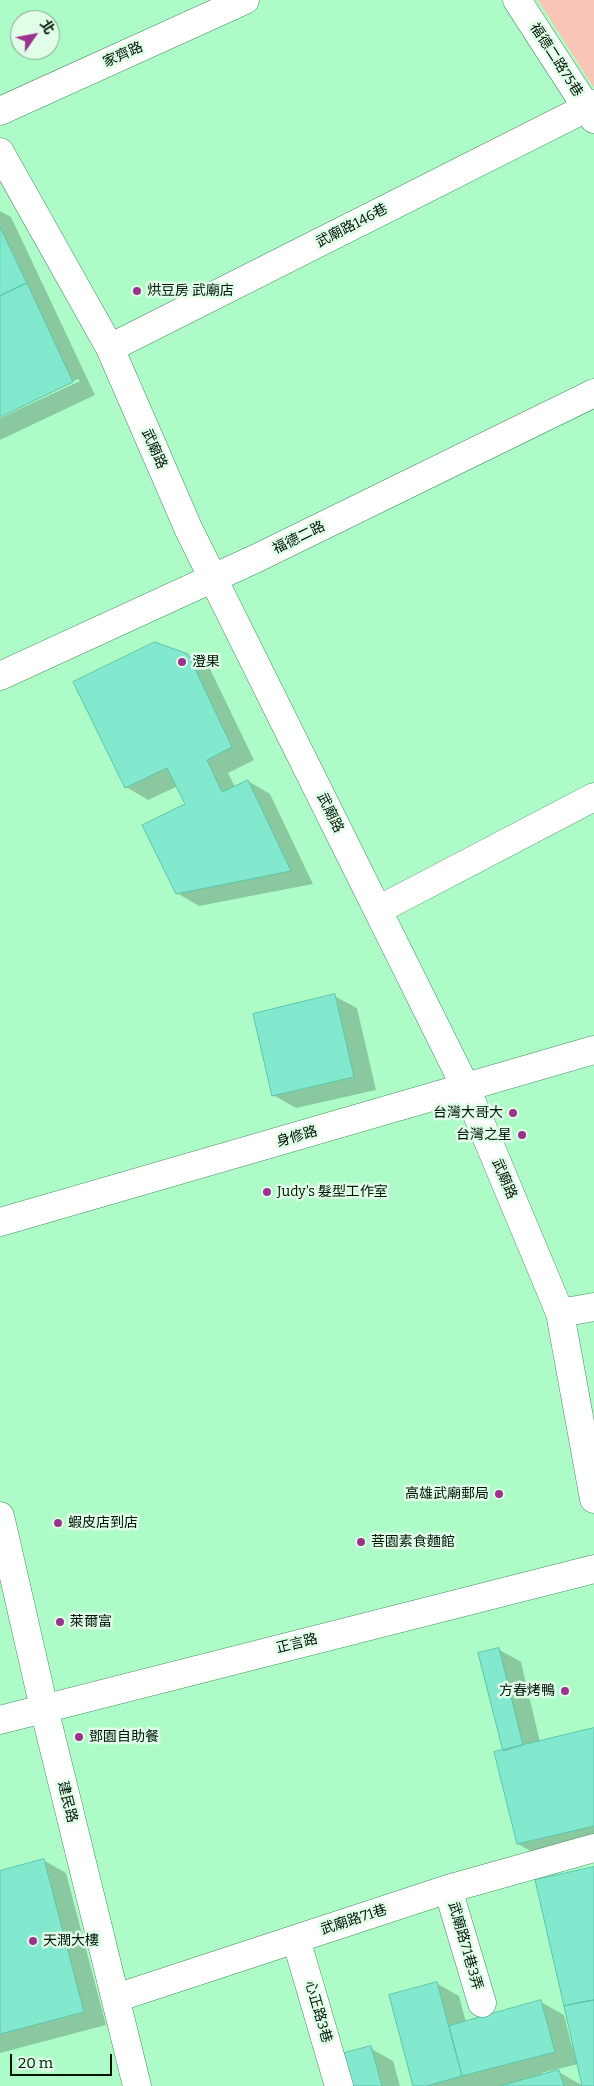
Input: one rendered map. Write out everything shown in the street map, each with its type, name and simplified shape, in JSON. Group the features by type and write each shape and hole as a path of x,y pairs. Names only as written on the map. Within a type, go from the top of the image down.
{"street":[{"name":"家齊路","path":"0,111 245,0"},
{"name":"福德二路75巷","path":"517,0 592,110"},
{"name":"武廟路146巷","path":"110,348 592,110"},
{"name":"武廟路","path":"0,152 110,348 189,530 466,1088 560,1313 594,1499"},
{"name":"福德二路","path":"0,676 213,578 594,393"},
{"path":"378,910 594,797"},
{"name":"身修路","path":"0,1222 594,1050"},
{"path":"560,1313 594,1307"},
{"name":"建民路","path":"0,1516 44,1708 138,2086"},
{"name":"正言路","path":"0,1720 594,1569"},
{"name":"武廟路71巷","path":"116,1998 448,1889 594,1848"},
{"name":"武廟路71巷3弄","path":"448,1889 482,2003"},
{"name":"心正路3巷","path":"296,1939 339,2086"}],"shaded area":[{"path":"538,0 594,0 594,88"}],"building":[{"path":"0,227 27,283 0,296"},
{"path":"27,283 73,382 0,417 0,296"},
{"path":"155,642 188,654 232,747 207,760 222,792 248,780 291,871 176,894 142,825 185,804 167,768 125,788 73,682"},
{"path":"335,994 354,1077 272,1096 253,1014"},
{"path":"499,1648 523,1745 503,1751 478,1653"},
{"path":"594,1728 594,1826 517,1844 494,1752"},
{"name":"天潤大樓","path":"44,1859 84,2012 0,2034 0,1871"},
{"path":"594,1867 594,2000 564,2006 535,1880"},
{"path":"437,1982 462,2076 426,2086 413,2086 389,1995"},
{"path":"541,2000 555,2052 462,2076 449,2026"},
{"path":"594,2000 594,2086 582,2086 564,2006"},
{"path":"371,2046 382,2086 346,2086 337,2055"},
{"path":"559,2070 564,2086 500,2086"}],"place":[{"name":"烘豆房 武廟店","path":"137,291"},
{"name":"澄果","path":"182,662"},
{"name":"台灣大哥大","path":"513,1113"},
{"name":"台灣之星","path":"522,1135"},
{"name":"Judy's 髮型工作室","path":"267,1192"},
{"name":"高雄武廟郵局","path":"499,1494"},
{"name":"蝦皮店到店","path":"58,1523"},
{"name":"菩園素食麵館","path":"361,1542"},
{"name":"萊爾富","path":"60,1622"},
{"name":"方春烤鴨","path":"565,1691"},
{"name":"鄧園自助餐","path":"79,1737"},
{"name":"天潤大樓","path":"33,1941"}]}
